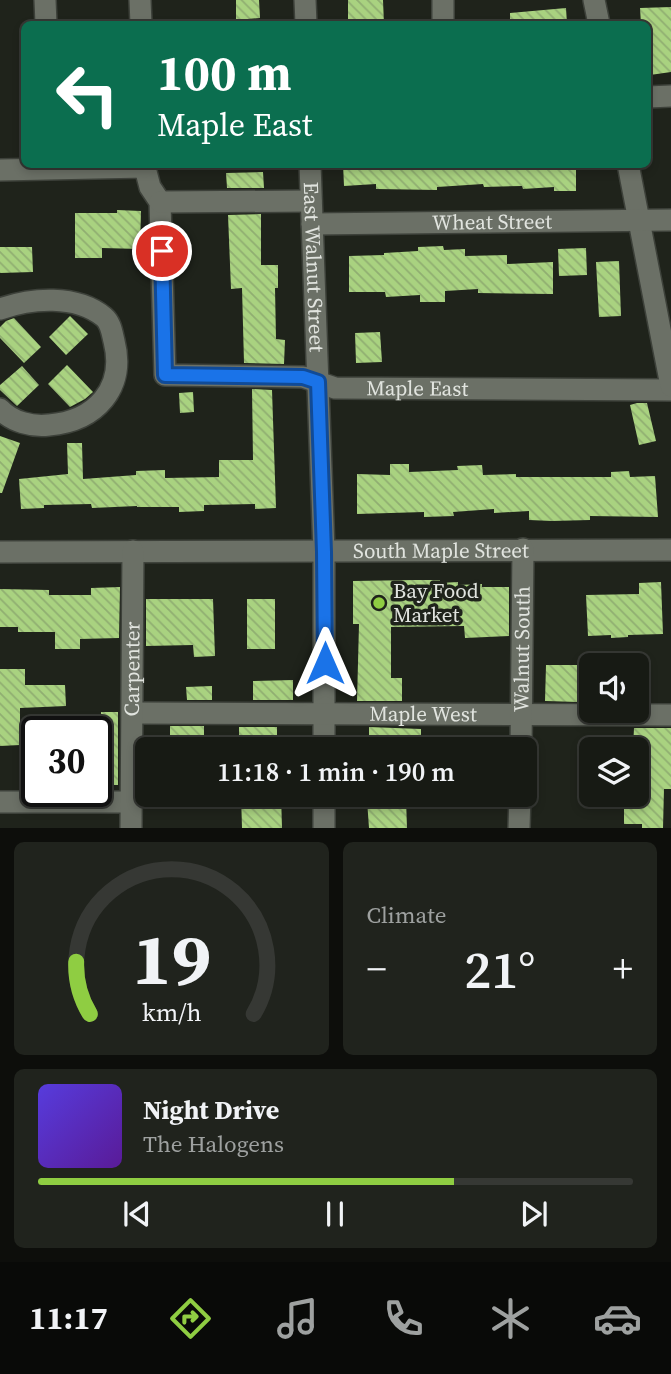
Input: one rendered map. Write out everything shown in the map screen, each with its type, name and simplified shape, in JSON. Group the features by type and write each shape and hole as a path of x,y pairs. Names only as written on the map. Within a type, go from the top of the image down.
{"street":[{"path":"45,0 46,21"},
{"path":"140,0 141,21"},
{"path":"305,0 306,21"},
{"path":"443,0 443,21"},
{"path":"594,0 598,21"},
{"path":"651,97 671,96"},
{"path":"0,170 35,168"},
{"path":"145,168 150,187 160,202 311,201"},
{"name":"East Walnut Street","path":"310,168 324,552 324,737"},
{"path":"629,168 671,388"},
{"name":"Maple East","path":"160,202 165,375 303,377 335,388 671,388"},
{"name":"Wheat Street","path":"312,224 671,220"},
{"path":"0,309 22,302 70,302 104,317 111,328 118,356 106,398 79,419 32,426 6,415 0,409"},
{"name":"Walnut South","path":"521,737 523,549"},
{"name":"South Maple Street","path":"0,552 671,550"},
{"name":"Carpenter","path":"131,828 133,551"},
{"name":"Maple West","path":"133,713 671,715"},
{"path":"0,802 131,802"},
{"path":"324,807 324,828"},
{"path":"519,828 520,807"}],"building":[{"path":"236,0 259,0 260,18 236,20"},
{"path":"348,0 383,0 384,21 348,21"},
{"path":"671,7 671,72 651,75 651,21 641,21 640,8"},
{"path":"566,8 567,21 510,21 510,13"},
{"path":"343,168 576,168 576,191 554,191 554,187 484,187 483,184 437,187 437,190 376,189 376,184 344,186"},
{"path":"263,172 264,188 227,188 226,173"},
{"path":"117,210 141,211 140,249 102,248 102,258 75,258 75,213 117,213"},
{"path":"261,214 261,265 278,265 278,288 275,288 276,339 285,340 284,364 244,363 242,288 231,289 228,215"},
{"path":"443,246 444,250 465,249 465,256 507,255 507,264 553,262 553,294 478,293 478,289 445,291 445,302 420,302 420,295 386,297 385,292 349,292 349,256 384,255 418,251 418,247"},
{"path":"0,247 32,247 33,272 0,273"},
{"path":"586,248 587,275 559,276 558,249"},
{"path":"619,261 621,316 599,317 596,262"},
{"path":"70,316 88,334 66,355 49,337"},
{"path":"14,318 41,347 24,363 0,338 0,327"},
{"path":"380,332 382,362 356,363 355,333"},
{"path":"67,365 93,392 70,407 48,384"},
{"path":"22,366 39,385 17,406 0,390 0,385"},
{"path":"252,389 272,390 276,508 255,509 255,504 204,505 204,511 179,512 179,507 92,508 91,504 44,505 44,508 21,509 19,479 68,474 67,443 82,443 83,479 136,475 136,471 165,470 165,478 219,477 219,460 253,460"},
{"path":"193,392 194,412 180,413 179,393"},
{"path":"647,403 656,441 639,445 630,405"},
{"path":"0,436 20,443 2,493 0,493"},
{"path":"390,464 409,464 409,472 458,470 457,466 482,465 483,475 516,474 516,477 611,477 611,472 629,471 630,477 655,476 658,517 590,516 590,520 529,520 529,511 494,513 494,509 453,512 454,516 424,517 424,512 357,514 357,474 390,475"},
{"path":"440,580 440,583 458,582 458,585 509,587 509,636 465,638 464,626 391,627 391,678 402,678 402,701 357,701 359,624 353,624 353,581"},
{"path":"661,582 663,634 611,638 611,635 588,636 586,595 639,594 639,583"},
{"path":"120,587 119,638 80,639 80,649 55,649 55,632 18,632 18,627 0,627 0,589 49,590 49,595 91,595 91,588"},
{"path":"146,599 213,599 215,656 194,657 193,645 146,646"},
{"path":"247,599 275,599 275,649 247,649"},
{"path":"546,665 578,665 577,702 545,701"},
{"path":"0,669 25,669 25,685 65,685 66,706 20,708 20,745 0,746"},
{"path":"293,680 293,700 253,700 253,681"},
{"path":"212,686 212,700 187,700 186,687"},
{"path":"101,712 118,712 118,785 112,785 112,716 101,716"},
{"path":"170,726 204,726 204,737 170,737"},
{"path":"239,727 277,727 277,737 239,737"},
{"path":"369,727 421,729 421,737 369,737"},
{"path":"634,728 671,728 671,789 664,789 663,828 642,828 642,824 624,824 624,807 649,807 649,737 634,737"},
{"path":"241,807 281,807 282,828 242,828"},
{"path":"368,807 406,807 407,828 369,828"}],"place":[{"name":"Bay Food Market","path":"379,603"}],"route":[{"path":"162,251 165,375 303,377 318,382 325,663"}]}
